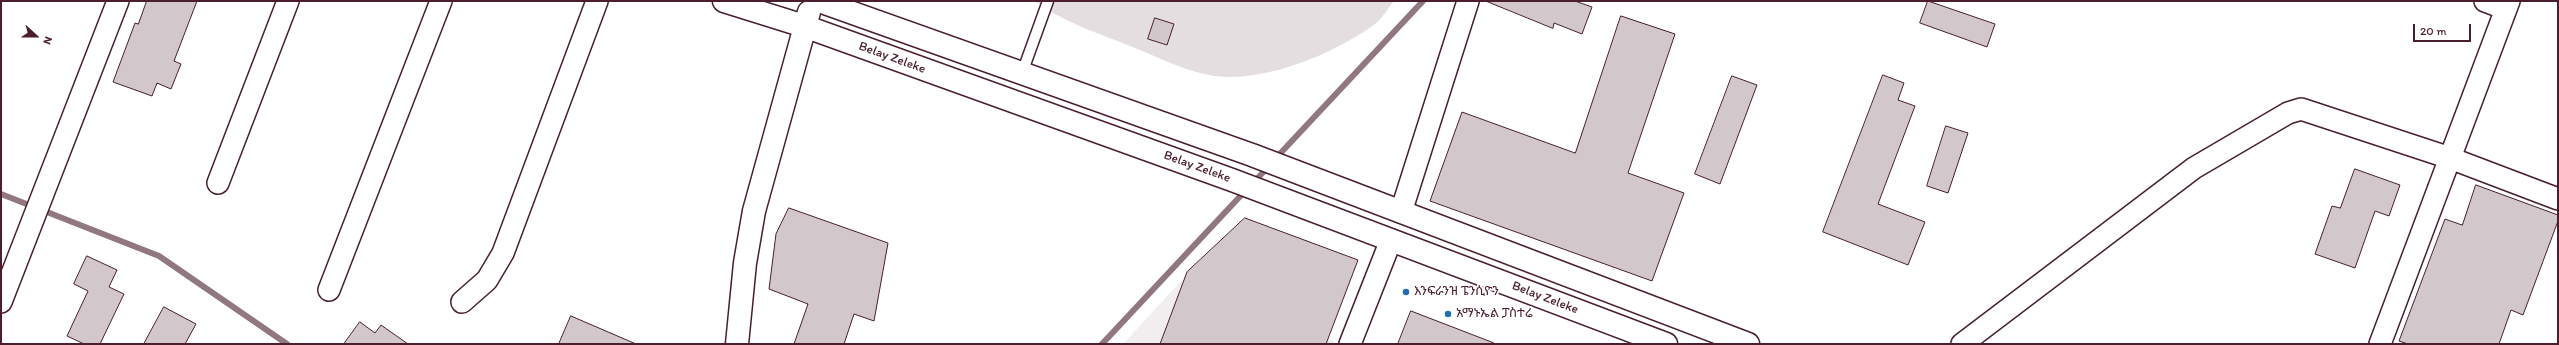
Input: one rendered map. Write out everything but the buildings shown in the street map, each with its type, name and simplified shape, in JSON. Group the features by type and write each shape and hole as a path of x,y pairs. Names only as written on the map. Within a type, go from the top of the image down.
{"street":[{"path":"1,302 118,1"},
{"path":"218,183 288,1"},
{"path":"329,290 441,1"},
{"path":"462,302 487,280 503,253 597,1"},
{"name":"Belay Zeleke","path":"724,1 804,26 1274,195 1666,344"},
{"path":"737,344 745,263 754,211 804,26 813,1"},
{"path":"819,1 1252,155 1748,344"},
{"path":"1350,344 1401,212 1468,1"},
{"path":"2380,344 2508,5 2484,1"},
{"path":"1962,344 2194,168 2288,113 2302,110 2450,158 2558,199"}],"lane":[{"path":"1022,73 1048,1"}],"shaded area":[{"path":"1035,1 1394,1 1378,22 1358,36 1316,57 1293,66 1270,72 1247,76 1225,77 1204,74 1174,65 1078,26"},
{"path":"1180,282 1340,344 1123,344"}],"waterway":[{"path":"1275,159 1423,1"},
{"path":"1252,184 1269,166"},
{"path":"1102,344 1246,190"},
{"path":"1,194 159,256 287,344"}],"place":[{"name":"እንፍራንዝ ፔንሲዮን","path":"1406,292"},
{"name":"አማኑኤል ፓስተሬ","path":"1448,314"}]}
